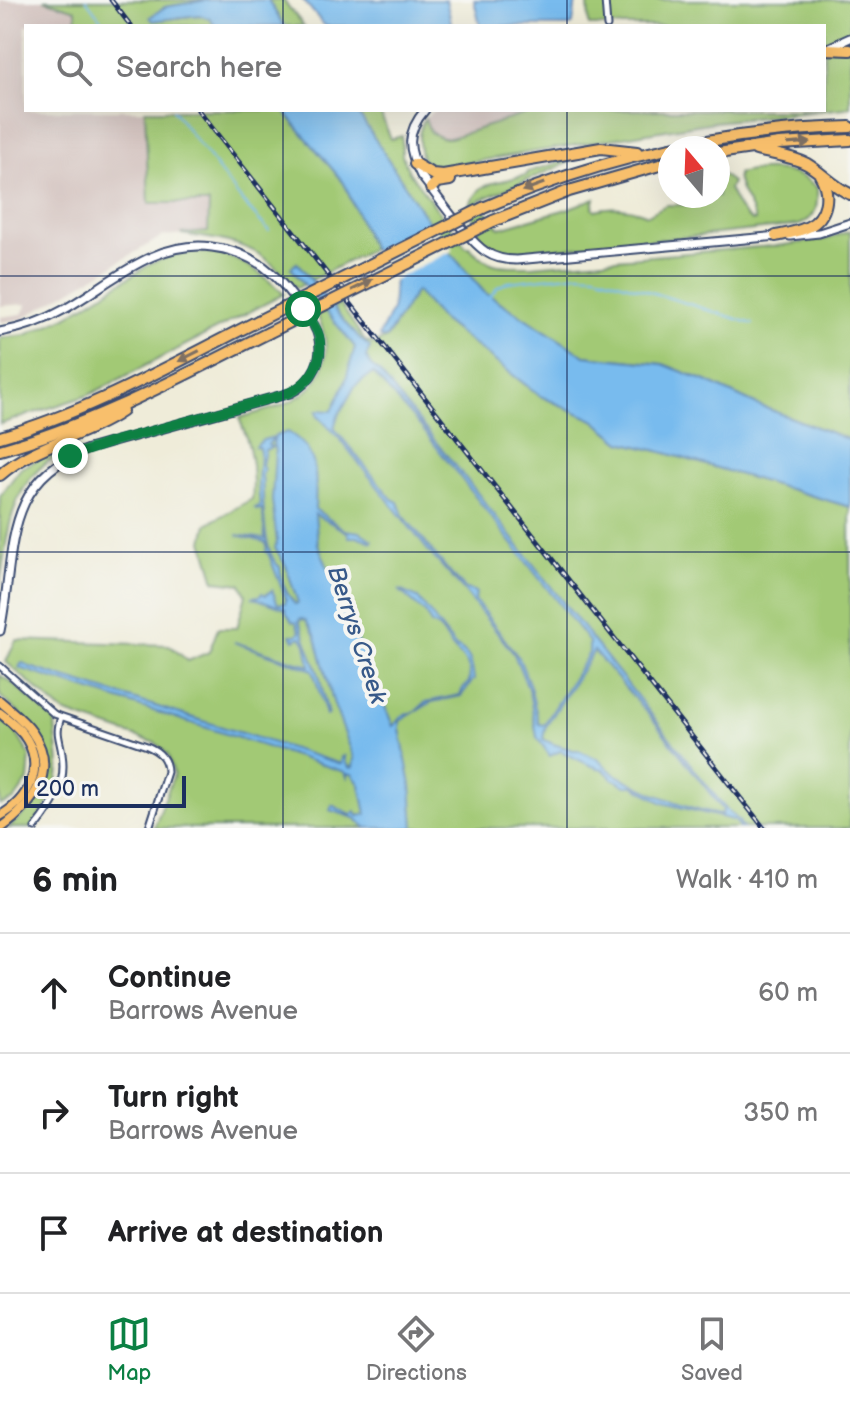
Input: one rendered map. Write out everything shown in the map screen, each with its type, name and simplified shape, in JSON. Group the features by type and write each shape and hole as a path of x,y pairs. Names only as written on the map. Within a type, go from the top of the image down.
{"highway":[{"path":"826,49 850,50"},
{"path":"835,127 850,117"},
{"path":"0,436 16,433 99,401 483,208 566,175 646,153 749,134 850,127"},
{"path":"730,151 850,140"},
{"path":"415,164 430,173 443,175 601,148 646,153"},
{"path":"749,148 800,161 850,194"},
{"path":"431,188 440,181 544,163 577,152"},
{"path":"0,450 56,432 141,397 493,221 569,191 658,165"},
{"path":"776,236 808,227 822,213 826,190 816,171"},
{"path":"0,475 20,460 114,416 141,397"},
{"path":"0,482 20,460"}],"main road":[{"path":"0,701 32,732 40,746 43,762 41,782 34,797 1,828"},
{"path":"0,713 22,733 33,754 30,786 24,796 0,816"},
{"path":"0,809 11,806 24,796"}],"street":[{"path":"605,0 607,24"},
{"path":"826,48 850,38"},
{"path":"423,112 415,123 411,137 415,164 478,247 508,260 797,236 850,223"},
{"path":"0,332 24,327 54,315 161,253 203,246 241,254 274,275 310,319 320,346 313,373 302,386 290,393 82,451 45,473 31,489 17,515 0,631"},
{"path":"0,666 61,717 161,754 167,772 149,828"},
{"path":"35,828 53,806 65,782 57,732 61,717"}],"shaded area":[{"path":"0,0 44,0 76,10 77,24 24,24 24,112 145,112 149,203 209,203 208,232 163,236 22,319 0,322 0,317 22,314 27,304 0,306"},
{"path":"432,112 532,112 450,138 430,132 425,118"}],"green space":[{"path":"44,0 207,0 165,7 151,17 153,21 199,15 214,24 77,24 76,10"},
{"path":"268,0 283,0 302,24 283,24"},
{"path":"588,0 850,0 850,106 826,110 826,24 589,24"},
{"path":"145,112 285,112 344,183 372,249 312,280 297,263 291,268 304,284 297,288 257,253 220,240 181,234 208,232 209,203 149,203"},
{"path":"356,112 380,112 391,139 402,136 402,155 409,172 466,247 497,265 532,266 784,245 827,239 850,231 850,440 755,404 663,364 585,356 484,292 428,221"},
{"path":"532,112 808,112 714,122 436,168 422,159 419,138 425,118 430,132 450,138"},
{"path":"577,159 478,201 500,228 595,198 595,210 622,208 648,215 661,208 730,208 730,191 741,211 752,221 755,220 737,174 758,170 790,172 809,181 817,188 816,206 810,219 799,225 511,253 495,250 482,240 469,207 481,188 527,175 528,172"},
{"path":"211,252 251,267 284,294 89,395 0,424 0,338 26,335 66,317 152,263 176,254"},
{"path":"416,290 441,319 540,396 594,420 621,442 850,507 850,828 154,828 174,774 168,755 156,743 63,712 6,662 16,640 169,645 188,661 209,652 218,628 237,628 246,595 241,584 215,581 203,541 207,524 252,499 251,457 239,418 292,401 316,380 322,371 326,349 317,315 340,304 365,341 373,344 387,338"},
{"path":"52,452 59,454 28,482 14,509 0,584 0,496 21,468"},
{"path":"0,675 55,721 59,765 56,785 44,811 30,828 8,828 32,807 44,790 44,748 34,729 0,696"},
{"path":"0,718 15,731 30,756 28,780 14,800 0,805"}],"water":[{"path":"207,0 268,0 283,24 214,24 199,15 153,21 150,17 165,7"},
{"path":"303,0 446,0 452,24 323,24"},
{"path":"474,0 576,0 572,24 480,24"},
{"path":"285,112 356,112 452,255 484,292 585,356 663,364 755,404 850,440 850,507 621,442 594,420 540,396 441,319 416,291 386,338 381,338 379,336 392,310 394,280 372,249 344,183"},
{"path":"297,263 350,328 370,347 366,357 371,366 471,485 743,828 739,828 733,820 663,803 634,786 626,786 603,769 560,751 550,756 537,737 529,691 514,654 318,416 317,410 332,411 345,383 355,347 291,268","holes":["373,373 420,426 589,642 589,653 544,725 539,724 530,686 519,658 475,600 476,592 466,589 451,574 403,515 398,502 392,499 334,428 355,386","594,651 654,721 723,810 722,815 654,794 614,774 598,759 543,739 545,728"]},
{"path":"288,432 306,447 311,456 315,475 315,509 345,530 360,532 372,540 349,537 348,533 315,514 318,544 393,726 402,716 416,711 426,702 460,695 470,676 466,663 442,631 431,624 425,613 399,590 418,598 456,647 468,656 471,664 474,679 461,696 432,702 400,721 411,785 414,828 367,828 355,818 330,810 332,805 351,815 356,811 358,816 366,814 360,785 352,774 348,774 348,779 345,772 19,668 23,663 341,764 345,756 345,762 350,768 353,767 354,758 334,705 315,635 305,620 299,621 319,675 328,715 313,670 234,642 310,666 306,644 301,637 294,640 291,635 300,632 286,609 252,597 262,593 266,595 272,590 278,604 285,603 266,552 267,545 237,535 265,539 263,513 255,508 260,506 260,453 259,448 255,447 263,440 274,437 268,445 272,447 265,450 262,465 266,537 269,550 280,567 286,591 295,604 298,603 286,566 275,548 272,500 273,443 275,436"}],"pier":[{"path":"433,222 454,250 390,282 370,254"}],"waterway":[{"path":"86,0 104,24"},
{"path":"175,112 242,201 269,231"},
{"path":"489,298 498,287 508,282 596,275 753,324"}],"railway":[{"path":"111,0 129,24"},
{"path":"200,112 764,828"}],"route":[{"path":"70,456 298,389 313,373 320,351 317,332 303,309"}],"water label":[{"name":"Berrys Creek","path":"357,635"}]}
